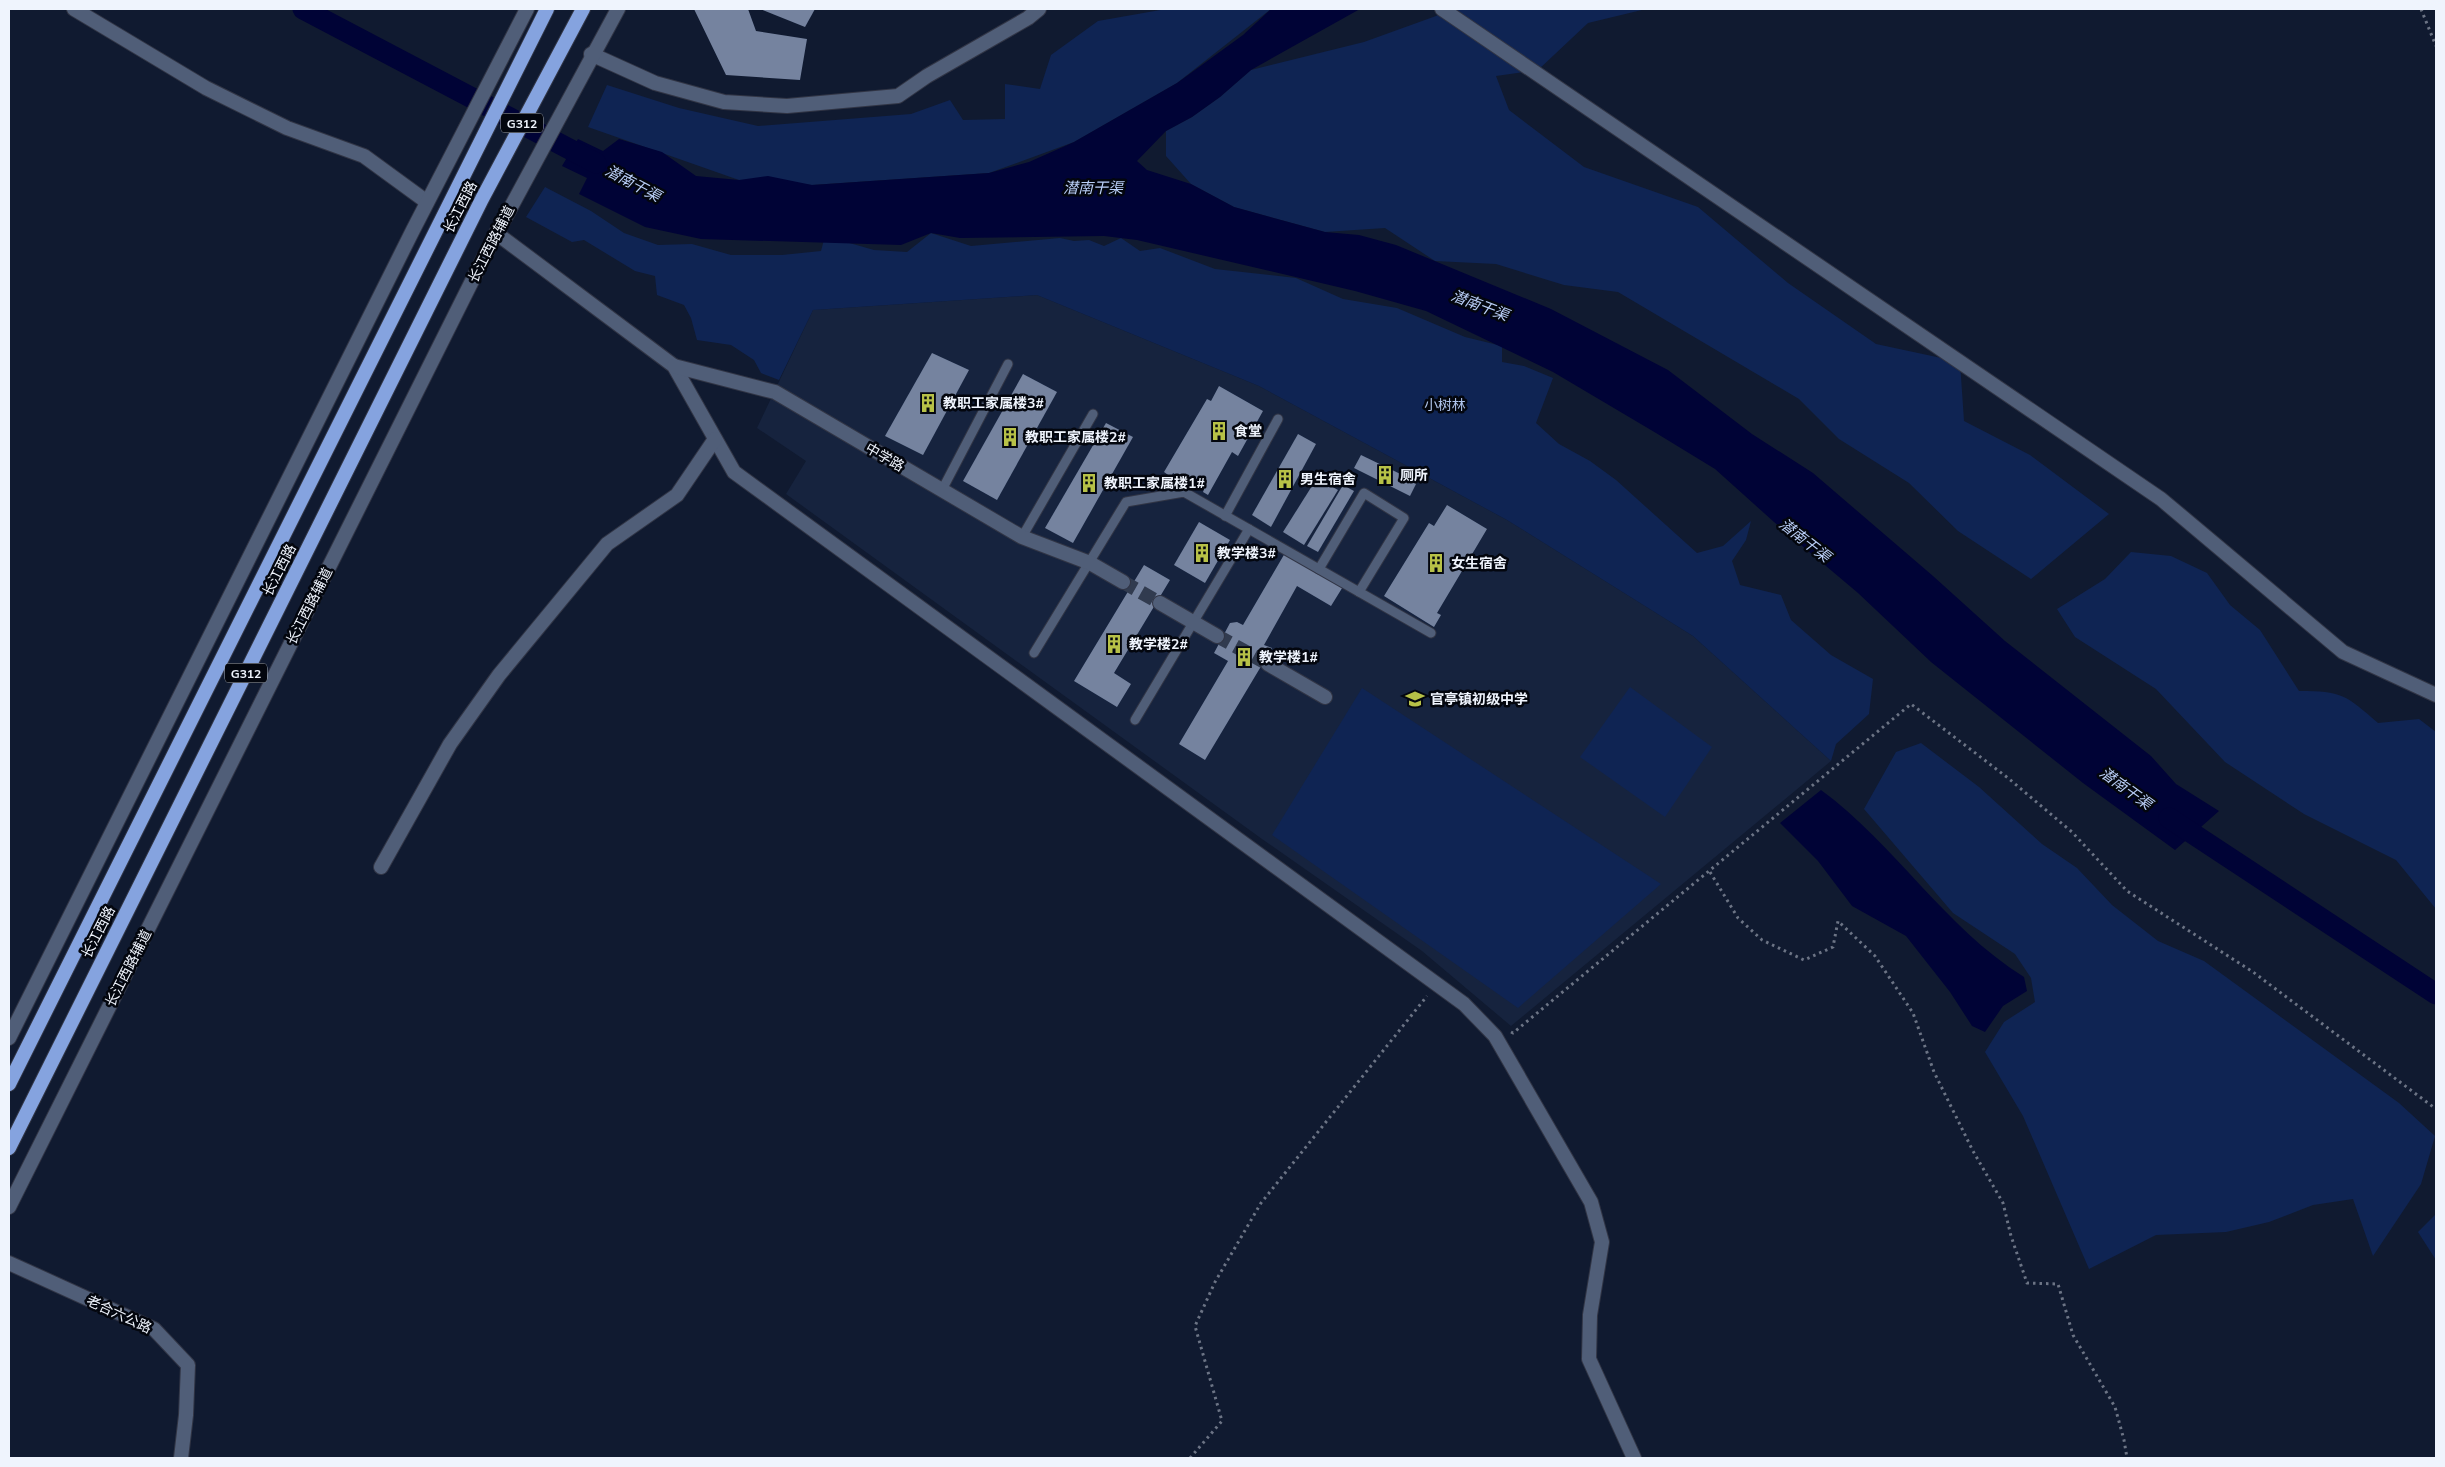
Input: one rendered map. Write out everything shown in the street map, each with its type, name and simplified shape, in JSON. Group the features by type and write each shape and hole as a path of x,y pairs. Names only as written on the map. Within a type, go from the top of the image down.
{"highway":[{"name":"长江西路","path":"9,1084 547,9"},
{"name":"长江西路","path":"9,1148 482,199 583,9"}],"street":[{"path":"74,9 206,88 287,128 364,156 427,202"},
{"path":"9,1038 427,202 526,9"},
{"name":"长江西路辅道","path":"9,1207 496,233 591,54 618,9"},
{"path":"591,54 655,83 724,102 787,106 898,96 927,76 1028,18 1039,9"},
{"path":"1442,9 2161,499 2343,652 2436,695"},
{"path":"496,233 674,366 734,472 1464,1004 1495,1036 1591,1202 1602,1242 1590,1315 1589,1358 1634,1458"},
{"name":"中学路","path":"674,366 774,392 1022,537 1090,563 1123,582"},
{"path":"381,867 450,744 499,675 607,544 677,495 715,439"},
{"path":"1160,603 1217,636"},
{"path":"1268,664 1325,697"},
{"name":"老合六公路","path":"9,1263 154,1329 188,1365 186,1415 181,1458"}],"lane":[{"path":"942,490 1008,364"},
{"path":"1022,537 1094,414"},
{"path":"1225,516 1278,419"},
{"path":"1034,653 1126,502 1184,492 1431,633"},
{"path":"1319,569 1364,493 1404,518 1359,592"},
{"path":"1135,720 1249,529"}],"path":[{"path":"2421,9 2436,46"},
{"path":"1488,1029 1514,1033 1911,704 2008,778 2072,832 2127,891 2253,972 2436,1109"},
{"path":"1710,872 1738,918 1762,940 1804,960 1833,947 1838,921 1875,956 1913,1013 1934,1072 1973,1151 2003,1203 2011,1236 2027,1282 2058,1284 2073,1335 2115,1407 2127,1458"},
{"path":"1190,1458 1222,1421 1194,1326 1215,1282 1261,1203 1437,984"}],"shaded area":[{"name":"官亭镇初级中学","path":"1037,295 1259,386 1507,520 1693,636 1831,761 1511,1026 1422,951 1262,839 786,494 806,461 757,428 813,310"}],"green space":[{"path":"1166,9 1271,9 1177,83 1074,142 989,173 812,185 739,180 588,127 607,85 679,108 758,126 911,114 950,100 963,120 1005,119 1005,84 1040,89 1051,55 1098,21"},
{"path":"1448,9 1646,9 1588,23 1538,70 1496,76 1509,110 1584,167 1698,207 1788,283 1876,344 1960,362 1964,421 2030,455 2109,514 2031,579 1958,531 1909,483 1839,439 1799,399 1618,292 1564,285 1496,264 1435,261 1385,228 1325,232 1234,207 1191,184 1166,156 1166,131 1192,117 1220,97 1251,70 1364,42 1436,16"},
{"name":"小树林","path":"545,187 591,211 624,233 658,245 692,244 731,255 782,255 821,251 825,236 874,250 907,252 931,233 971,246 1060,238 1074,241 1089,240 1104,246 1121,238 1140,251 1160,248 1215,269 1296,278 1343,299 1397,308 1465,337 1502,346 1502,362 1524,366 1553,378 1536,423 1559,444 1590,461 1616,480 1697,553 1723,546 1751,521 1746,540 1732,561 1740,585 1781,595 1791,620 1831,655 1873,679 1869,714 1836,744 1831,761 1693,636 1507,520 1259,386 1037,295 813,310 779,380 761,373 754,360 731,345 697,340 691,318 684,305 657,295 655,276 635,271 584,240 572,242 526,217"},
{"path":"2131,552 2171,556 2207,573 2230,605 2260,630 2299,691 2325,692 2343,696 2378,723 2419,719 2436,732 2436,909 2396,860 2304,814 2225,762 2156,689 2075,637 2057,609 2105,579"},
{"path":"1630,687 1712,747 1665,817 1580,757"},
{"path":"1362,688 1661,884 1518,1008 1272,835"},
{"path":"1921,743 1979,787 2042,844 2077,868 2112,905 2158,941 2204,961 2399,1103 2435,1136 2421,1184 2373,1256 2353,1199 2313,1205 2269,1222 2226,1232 2156,1235 2089,1269 2023,1116 1985,1052 2004,1022 2035,1002 2031,978 2015,954 1953,913 1864,809 1896,752"},
{"path":"2436,1214 2436,1260 2418,1232"}],"water":[{"name":"潜南干渠","path":"1271,9 1360,9 1251,70 1220,97 1192,117 1166,131 1137,161 1147,170 1191,184 1234,207 1325,232 1359,235 1396,245 1551,309 1668,370 1752,434 1813,473 1933,576 2005,641 2151,756 2176,784 2219,811 2175,850 2083,783 1931,662 1858,593 1715,469 1553,372 1426,311 1355,291 1137,240 1104,236 960,238 931,233 901,245 701,239 645,227 579,194 587,178 562,166 578,139 603,151 619,139 662,152 696,176 739,180 768,176 812,185 989,173 1029,162 1074,142 1177,83 1243,35"},
{"path":"1821,790 1873,835 1969,934 1995,957 2024,977 2027,991 2003,1006 1985,1032 1972,1026 1950,992 1906,936 1852,906 1818,861 1780,823"}],"building":[{"path":"694,9 748,9 756,31 807,39 800,80 726,75"},
{"path":"760,9 815,9 805,27"},
{"name":"教职工家属楼3#","path":"932,353 969,370 923,455 885,436"},
{"name":"教职工家属楼2#","path":"1023,374 1057,392 997,500 963,481"},
{"name":"食堂","path":"1219,386 1263,411 1238,456 1232,452 1208,495 1203,492 1204,489 1193,484 1191,489 1183,485 1185,480 1173,473 1171,477 1164,472 1207,399 1211,401"},
{"name":"教职工家属楼1#","path":"1106,423 1133,437 1073,543 1045,528"},
{"name":"男生宿舍","path":"1298,434 1316,444 1271,527 1252,515"},
{"name":"厕所","path":"1361,455 1417,482 1410,496 1354,468"},
{"path":"1317,478 1338,490 1304,545 1283,532"},
{"path":"1343,485 1354,491 1318,552 1307,546"},
{"name":"女生宿舍","path":"1447,505 1487,529 1437,613 1441,615 1434,627 1384,596 1429,523 1434,526"},
{"name":"教学楼3#","path":"1199,522 1230,540 1205,583 1174,565"},
{"name":"教学楼1#","path":"1285,553 1344,585 1331,606 1297,586 1264,645 1272,648 1205,760 1179,744 1228,661 1214,653 1230,623 1237,622 1243,625"},
{"name":"教学楼2#","path":"1144,565 1170,580 1114,673 1131,684 1117,707 1074,681"}],"waterway":[{"name":"潜南干渠","path":"303,9 596,163"},
{"name":"潜南干渠","path":"2169,818 2436,994"}],"tunnel":[{"path":"1123,582 1160,603"},
{"path":"1217,636 1268,664"}],"place":[{"name":"教职工家属楼3#","path":"928,403"},
{"name":"食堂","path":"1219,431"},
{"name":"教职工家属楼2#","path":"1010,437"},
{"name":"厕所","path":"1385,475"},
{"name":"男生宿舍","path":"1285,479"},
{"name":"教职工家属楼1#","path":"1089,483"},
{"name":"教学楼3#","path":"1202,553"},
{"name":"女生宿舍","path":"1436,563"},
{"name":"教学楼2#","path":"1114,644"},
{"name":"教学楼1#","path":"1244,657"},
{"name":"官亭镇初级中学","path":"1415,699"}]}
